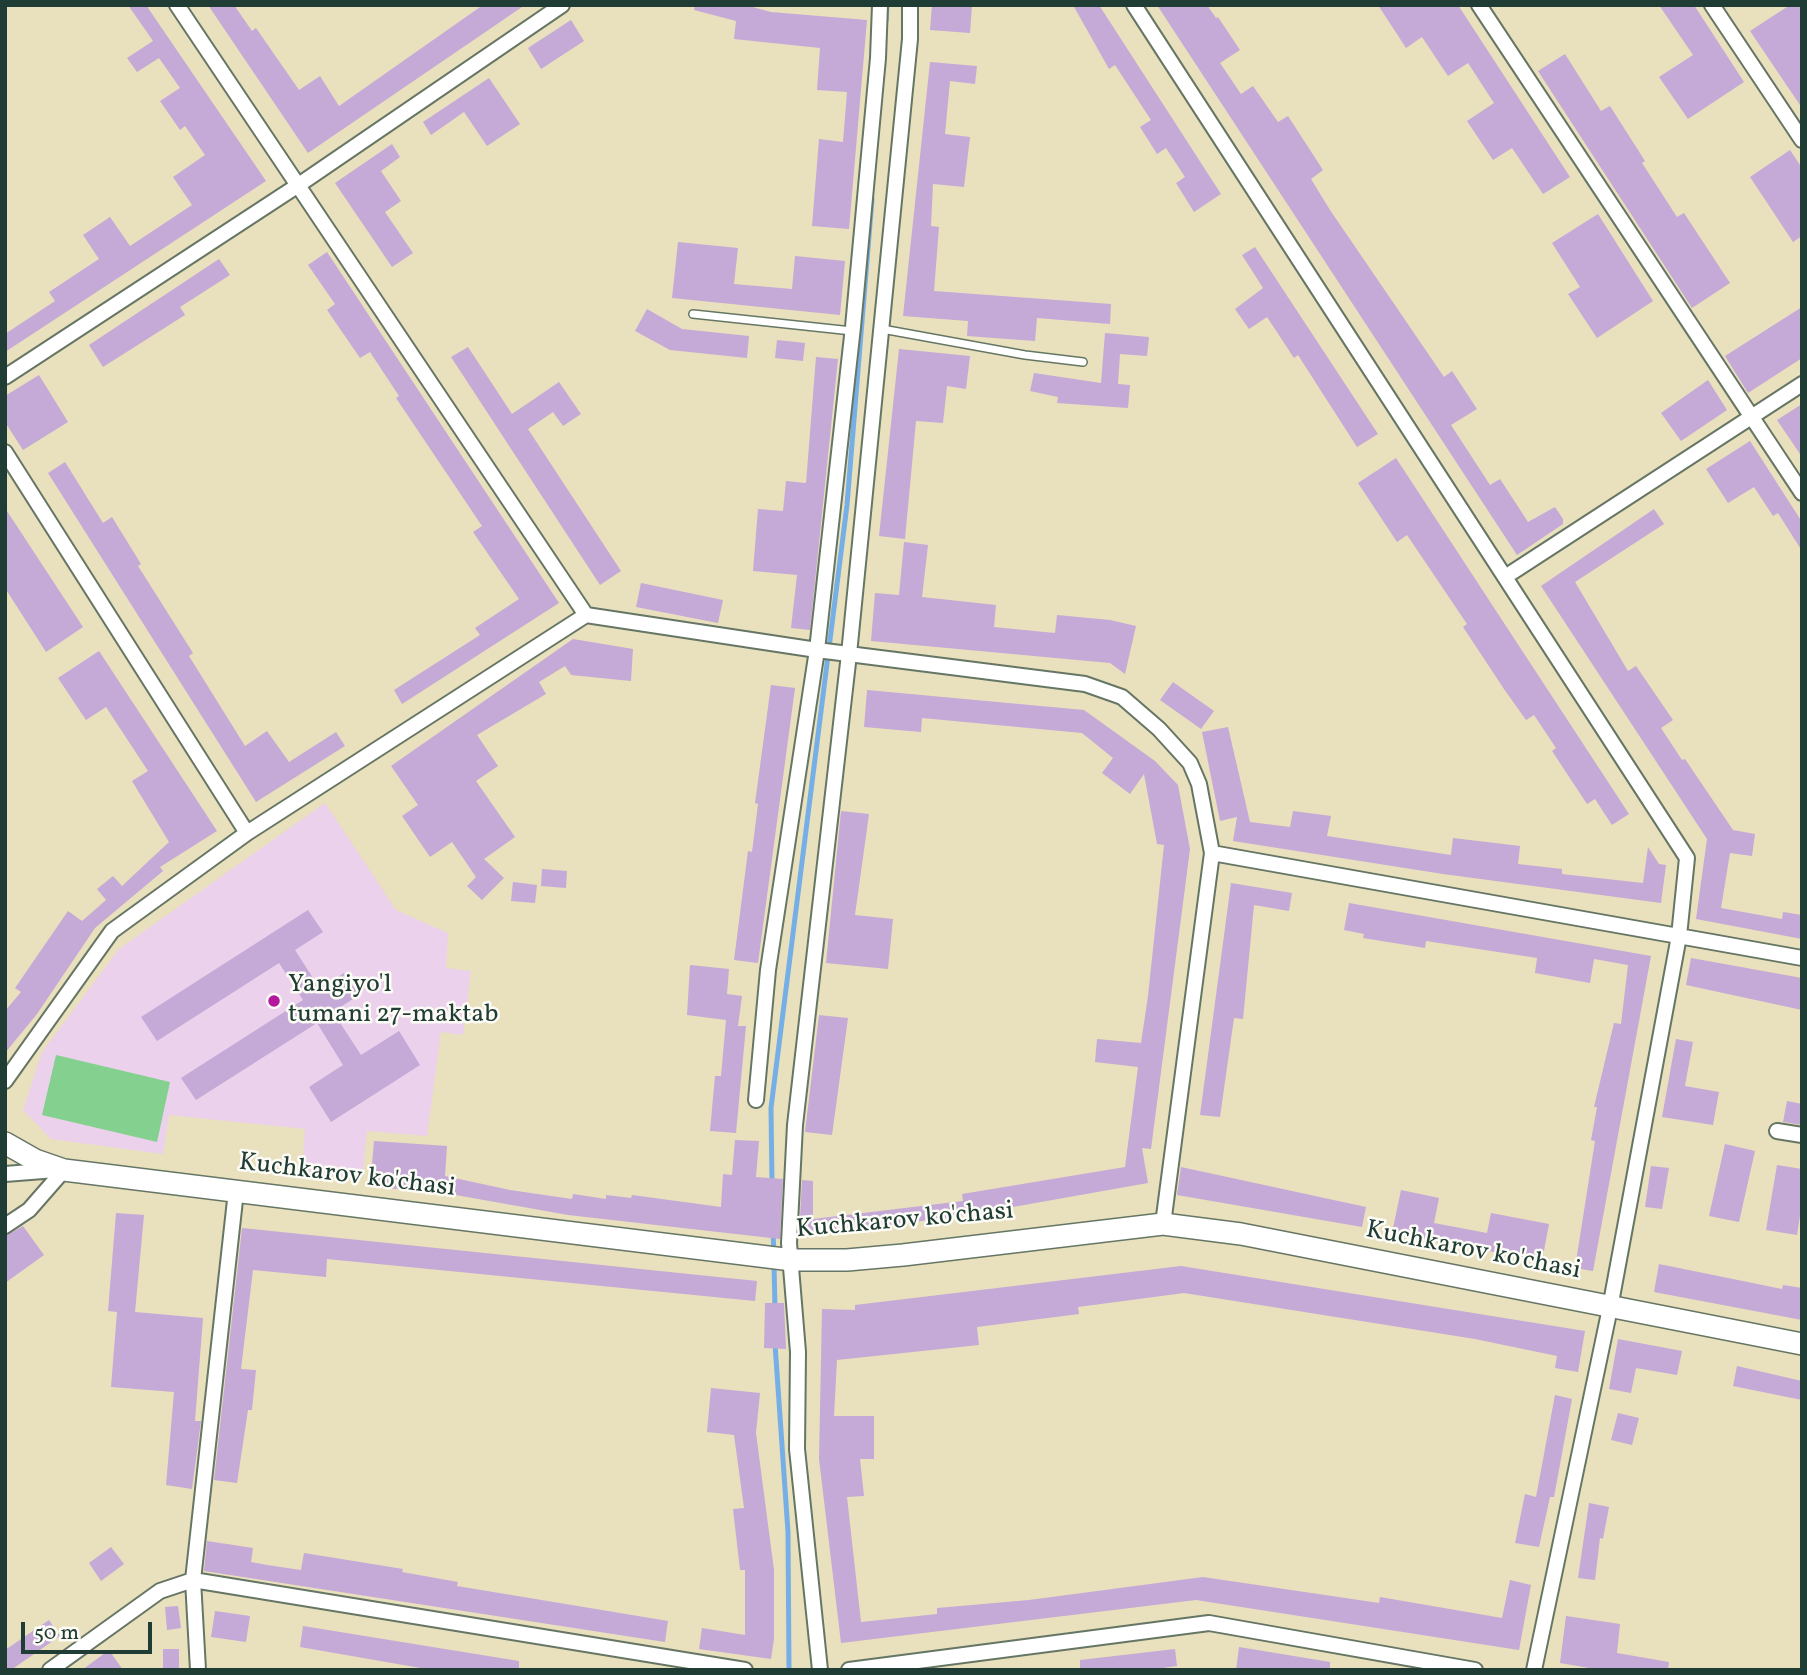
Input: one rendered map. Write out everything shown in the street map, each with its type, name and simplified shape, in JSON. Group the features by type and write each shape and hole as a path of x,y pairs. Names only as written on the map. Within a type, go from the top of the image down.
{"main road":[{"path":"5,1143 35,1160 64,1170"},
{"name":"Kuchkarov ko'chasi","path":"64,1170 792,1260 847,1260 903,1255 1163,1224 1241,1234 1802,1344"}],"street":[{"path":"177,5 300,184 586,615"},
{"path":"5,377 300,184 562,5"},
{"path":"756,1100 768,970 818,650 853,331 878,58 880,5"},
{"path":"820,1670 797,1450 798,1352 789,1243 795,1125 881,329 909,53 910,5"},
{"path":"1133,5 1687,858 1679,936 1610,1308 1534,1670"},
{"path":"1479,5 1802,493"},
{"path":"1712,5 1802,140"},
{"path":"1505,577 1802,384"},
{"path":"5,452 247,833"},
{"path":"5,1081 112,931 247,833 586,615 818,650 1085,684 1122,697 1159,729 1190,763 1199,784 1212,853 1163,1224"},
{"path":"1212,853 1802,958"},
{"path":"1777,1131 1802,1135"},
{"path":"5,1226 29,1210 64,1170"},
{"name":"Kuchkarov ko'chasi","path":"5,1174 64,1170"},
{"path":"198,1670 193,1580 236,1191"},
{"path":"50,1670 160,1591 193,1580 745,1670"},
{"path":"849,1670 1209,1623 1475,1670"}],"lane":[{"path":"693,313 853,331"},
{"path":"881,329 1025,355 1083,362"}],"shaded area":[{"name":"Yangiyo'l tumani 27-maktab","path":"325,803 396,910 448,933 446,968 471,971 463,1035 441,1032 427,1136 367,1131 362,1179 302,1172 305,1129 169,1115 163,1154 51,1139 23,1110 42,1052 119,949"}],"green space":[{"path":"56,1055 170,1082 157,1142 42,1115"}],"building":[{"path":"128,5 146,5 266,181 5,352 5,334 55,301 49,292 99,259 83,235 110,217 130,246 192,205 173,177 205,155 185,126 180,130 160,101 180,88 159,58 137,72 127,58 153,41"},
{"path":"208,5 234,5 252,31 256,28 299,90 320,76 339,106 483,5 525,5 308,153"},
{"path":"695,5 745,5 771,12 867,20 849,229 812,226 819,139 843,142 847,92 817,90 820,48 734,39 736,21 694,10"},
{"path":"932,5 972,5 970,33 930,30"},
{"path":"1073,5 1099,5 1221,194 1194,212 1176,183 1185,177 1166,148 1157,154 1140,127 1151,120 1115,65 1109,69"},
{"path":"1157,5 1207,5 1216,18 1218,17 1240,50 1220,63 1241,94 1253,86 1278,122 1288,116 1323,170 1311,179 1330,210 1444,377 1452,371 1477,409 1451,425 1490,485 1500,479 1528,522 1555,507 1563,519 1563,524 1517,555"},
{"path":"1378,5 1458,5 1570,177 1543,194 1512,148 1493,160 1467,121 1494,103 1468,63 1448,76 1422,37 1406,48"},
{"path":"1659,5 1694,5 1744,82 1688,119 1659,77 1693,55"},
{"path":"1790,5 1802,5 1802,108 1750,31"},
{"path":"571,20 584,41 541,69 528,48"},
{"path":"1565,54 1601,111 1610,106 1677,217 1684,213 1730,283 1692,308 1538,71"},
{"path":"930,62 977,66 975,84 950,81 945,134 970,137 964,187 933,184 931,226 939,227 934,291 1111,304 1110,324 1037,318 1035,341 967,336 968,321 903,316"},
{"path":"489,78 520,124 487,146 464,112 431,135 423,122"},
{"path":"392,144 400,157 381,171 401,201 385,212 413,253 392,267 335,183"},
{"path":"1790,150 1802,168 1802,236 1793,242 1750,177"},
{"path":"1598,214 1653,301 1597,338 1568,294 1580,287 1552,243"},
{"path":"678,242 738,248 734,284 792,289 795,256 845,261 840,315 672,298"},
{"path":"1255,247 1378,434 1357,447 1298,355 1294,358 1267,317 1249,329 1235,309 1263,288 1242,255"},
{"path":"327,252 559,603 402,704 394,690 480,635 475,628 519,599 473,532 482,526 396,398 399,396 370,352 360,358 327,310 335,304 308,265"},
{"path":"219,259 230,275 180,307 185,315 103,367 89,345"},
{"path":"1802,307 1802,358 1748,393 1725,356"},
{"path":"647,309 682,329 749,336 747,358 670,350 635,331"},
{"path":"1105,333 1149,337 1147,356 1120,354 1118,384 1130,385 1128,408 1057,403 1058,397 1030,391 1034,373 1101,383"},
{"path":"777,340 805,343 803,361 775,358"},
{"path":"468,347 512,414 559,382 581,414 563,426 553,412 528,429 621,571 600,585 451,357"},
{"path":"899,349 970,356 966,389 947,386 943,423 916,421 905,539 879,536"},
{"path":"816,357 838,359 810,630 791,628 797,575 753,571 758,509 783,511 786,481 806,483"},
{"path":"39,375 68,422 23,450 5,422 5,396"},
{"path":"1708,380 1727,410 1681,441 1661,413"},
{"path":"1802,404 1802,457 1777,420"},
{"path":"1750,441 1802,522 1802,551 1778,513 1773,516 1754,487 1728,503 1706,469"},
{"path":"1396,458 1629,814 1612,825 1595,799 1587,804 1552,751 1556,748 1534,715 1526,720 1504,689 1463,627 1467,624 1407,535 1397,542 1358,483"},
{"path":"65,462 103,523 112,517 141,564 138,566 193,653 189,656 245,746 267,731 289,762 336,732 345,746 256,802 48,473"},
{"path":"5,508 83,627 46,652 5,588"},
{"path":"1654,509 1664,524 1575,582 1628,671 1636,666 1673,720 1661,728 1682,760 1685,759 1733,830 1755,834 1752,856 1730,853 1721,908 1782,919 1783,912 1802,915 1802,939 1696,919 1707,839 1541,586"},
{"path":"904,542 928,545 922,597 996,605 994,627 1055,633 1057,615 1110,620 1136,626 1125,674 1110,663 871,641 875,593 899,595"},
{"path":"641,583 723,600 718,623 636,607"},
{"path":"573,639 633,649 631,681 571,675 565,666 539,682 546,694 477,735 498,766 476,781 515,837 484,859 504,878 482,900 467,886 476,877 452,842 430,857 402,816 418,805 391,766"},
{"path":"99,651 217,831 160,867 163,871 95,928 37,1014 5,1053 5,1011 21,992 15,988 68,911 82,921 106,900 97,889 113,876 122,886 169,842 132,781 148,771 106,707 86,720 58,678"},
{"path":"1173,682 1214,711 1201,729 1160,700"},
{"path":"771,685 795,688 758,963 734,960 748,851 752,852 758,804 755,803"},
{"path":"867,690 1084,710 1155,761 1178,785 1190,849 1151,1149 1142,1148 1148,1183 962,1216 799,1236 802,1180 813,1181 813,1219 963,1201 962,1194 1125,1167 1138,1067 1095,1062 1097,1039 1141,1043 1148,996 1164,845 1157,844 1144,774 1130,794 1102,773 1113,758 1082,733 922,718 921,732 864,727"},
{"path":"1228,727 1250,822 1290,827 1293,811 1331,816 1327,836 1451,855 1453,838 1520,846 1518,864 1562,869 1562,874 1643,883 1648,847 1659,864 1666,865 1661,903 1443,874 1233,841 1237,817 1220,821 1202,732"},
{"path":"841,811 869,814 855,915 893,919 888,969 826,963"},
{"path":"542,869 567,871 566,888 541,886"},
{"path":"513,882 537,885 535,903 511,901"},
{"path":"1231,883 1292,893 1289,911 1254,905 1243,1019 1234,1018 1220,1117 1200,1115"},
{"path":"1349,903 1651,956 1593,1271 1575,1268 1595,1141 1591,1140 1597,1107 1594,1107 1614,1023 1621,1024 1628,965 1594,959 1590,983 1535,973 1537,958 1426,941 1425,948 1363,938 1364,934 1344,930"},
{"path":"308,910 323,932 295,950 320,989 344,973 359,995 333,1012 361,1055 399,1031 420,1065 331,1122 309,1087 343,1065 317,1023 196,1100 181,1078 303,1000 279,963 157,1041 141,1017"},
{"path":"1691,958 1802,978 1802,1010 1686,985"},
{"path":"690,965 729,969 727,994 742,996 738,1026 746,1026 736,1133 710,1131 715,1076 721,1076 726,1020 687,1015"},
{"path":"819,1015 848,1018 832,1135 805,1132"},
{"path":"1676,1039 1693,1042 1685,1086 1719,1092 1713,1125 1662,1117"},
{"path":"1787,1101 1802,1104 1802,1125 1783,1122"},
{"path":"735,1140 759,1141 756,1177 783,1179 780,1239 568,1215 439,1192 370,1187 374,1141 447,1146 445,1176 510,1190 572,1199 573,1194 606,1199 606,1195 631,1198 632,1195 721,1207 723,1174 732,1175"},
{"path":"1725,1144 1755,1151 1739,1222 1709,1216"},
{"path":"1777,1165 1802,1169 1802,1203 1797,1235 1766,1230"},
{"path":"1651,1166 1669,1168 1662,1209 1645,1207"},
{"path":"1181,1167 1366,1207 1362,1227 1177,1195"},
{"path":"1401,1190 1439,1198 1434,1223 1487,1233 1491,1213 1549,1224 1542,1261 1392,1233"},
{"path":"116,1213 144,1215 135,1312 203,1318 195,1421 201,1421 192,1489 166,1485 174,1392 111,1387 117,1312 108,1311"},
{"path":"23,1226 44,1255 5,1283 5,1236"},
{"path":"242,1228 757,1281 755,1301 327,1259 326,1277 253,1270 241,1369 256,1370 252,1410 248,1410 237,1483 214,1480"},
{"path":"1659,1264 1782,1289 1783,1285 1802,1288 1802,1320 1654,1292"},
{"path":"1181,1266 1585,1331 1578,1372 1555,1368 1557,1356 1475,1339 1184,1293 1078,1307 1079,1314 977,1327 979,1345 837,1360 834,1416 874,1416 874,1459 860,1459 864,1496 847,1497 861,1622 937,1614 937,1608 1029,1600 1203,1577 1379,1603 1380,1597 1502,1618 1510,1580 1531,1585 1519,1650 1196,1600 841,1643 819,1459 822,1309 855,1310 855,1305"},
{"path":"765,1303 784,1303 786,1349 764,1348"},
{"path":"1618,1339 1682,1351 1677,1375 1636,1368 1631,1393 1609,1389"},
{"path":"1737,1366 1802,1381 1802,1400 1733,1386"},
{"path":"711,1388 760,1393 756,1433 774,1570 774,1639 771,1659 699,1649 702,1628 745,1635 745,1570 740,1570 733,1509 744,1508 734,1435 707,1432"},
{"path":"1555,1395 1572,1399 1554,1497 1550,1497 1539,1547 1515,1543 1525,1494 1536,1497"},
{"path":"1618,1413 1639,1418 1632,1445 1611,1440"},
{"path":"1589,1503 1609,1507 1603,1539 1600,1538 1595,1580 1578,1578"},
{"path":"207,1541 253,1548 251,1562 267,1565 301,1570 304,1553 403,1569 402,1572 458,1582 457,1586 668,1621 665,1642 204,1571"},
{"path":"111,1547 124,1564 101,1581 89,1563"},
{"path":"178,1606 181,1628 167,1630 165,1607"},
{"path":"215,1611 250,1616 246,1642 211,1637"},
{"path":"1566,1616 1620,1624 1617,1653 1669,1662 1668,1670 1601,1670 1560,1663"},
{"path":"49,1620 60,1636 11,1670 5,1670 5,1650"},
{"path":"303,1626 519,1661 519,1670 432,1670 300,1647"},
{"path":"1239,1647 1330,1662 1330,1670 1236,1670"},
{"path":"163,1649 179,1649 179,1670 163,1670"},
{"path":"1175,1649 1177,1666 1149,1670 1080,1670 1080,1660"},
{"path":"109,1650 123,1670 82,1670"}],"waterway":[{"path":"886,21 887,5"},
{"path":"772,1184 771,1108 847,505 872,199"},
{"path":"773,1232 774,1254"},
{"path":"774,1264 775,1310"},
{"path":"775,1344 788,1532 789,1670"}],"place":[{"name":"Yangiyo'l tumani 27-maktab","path":"274,1001"}]}
